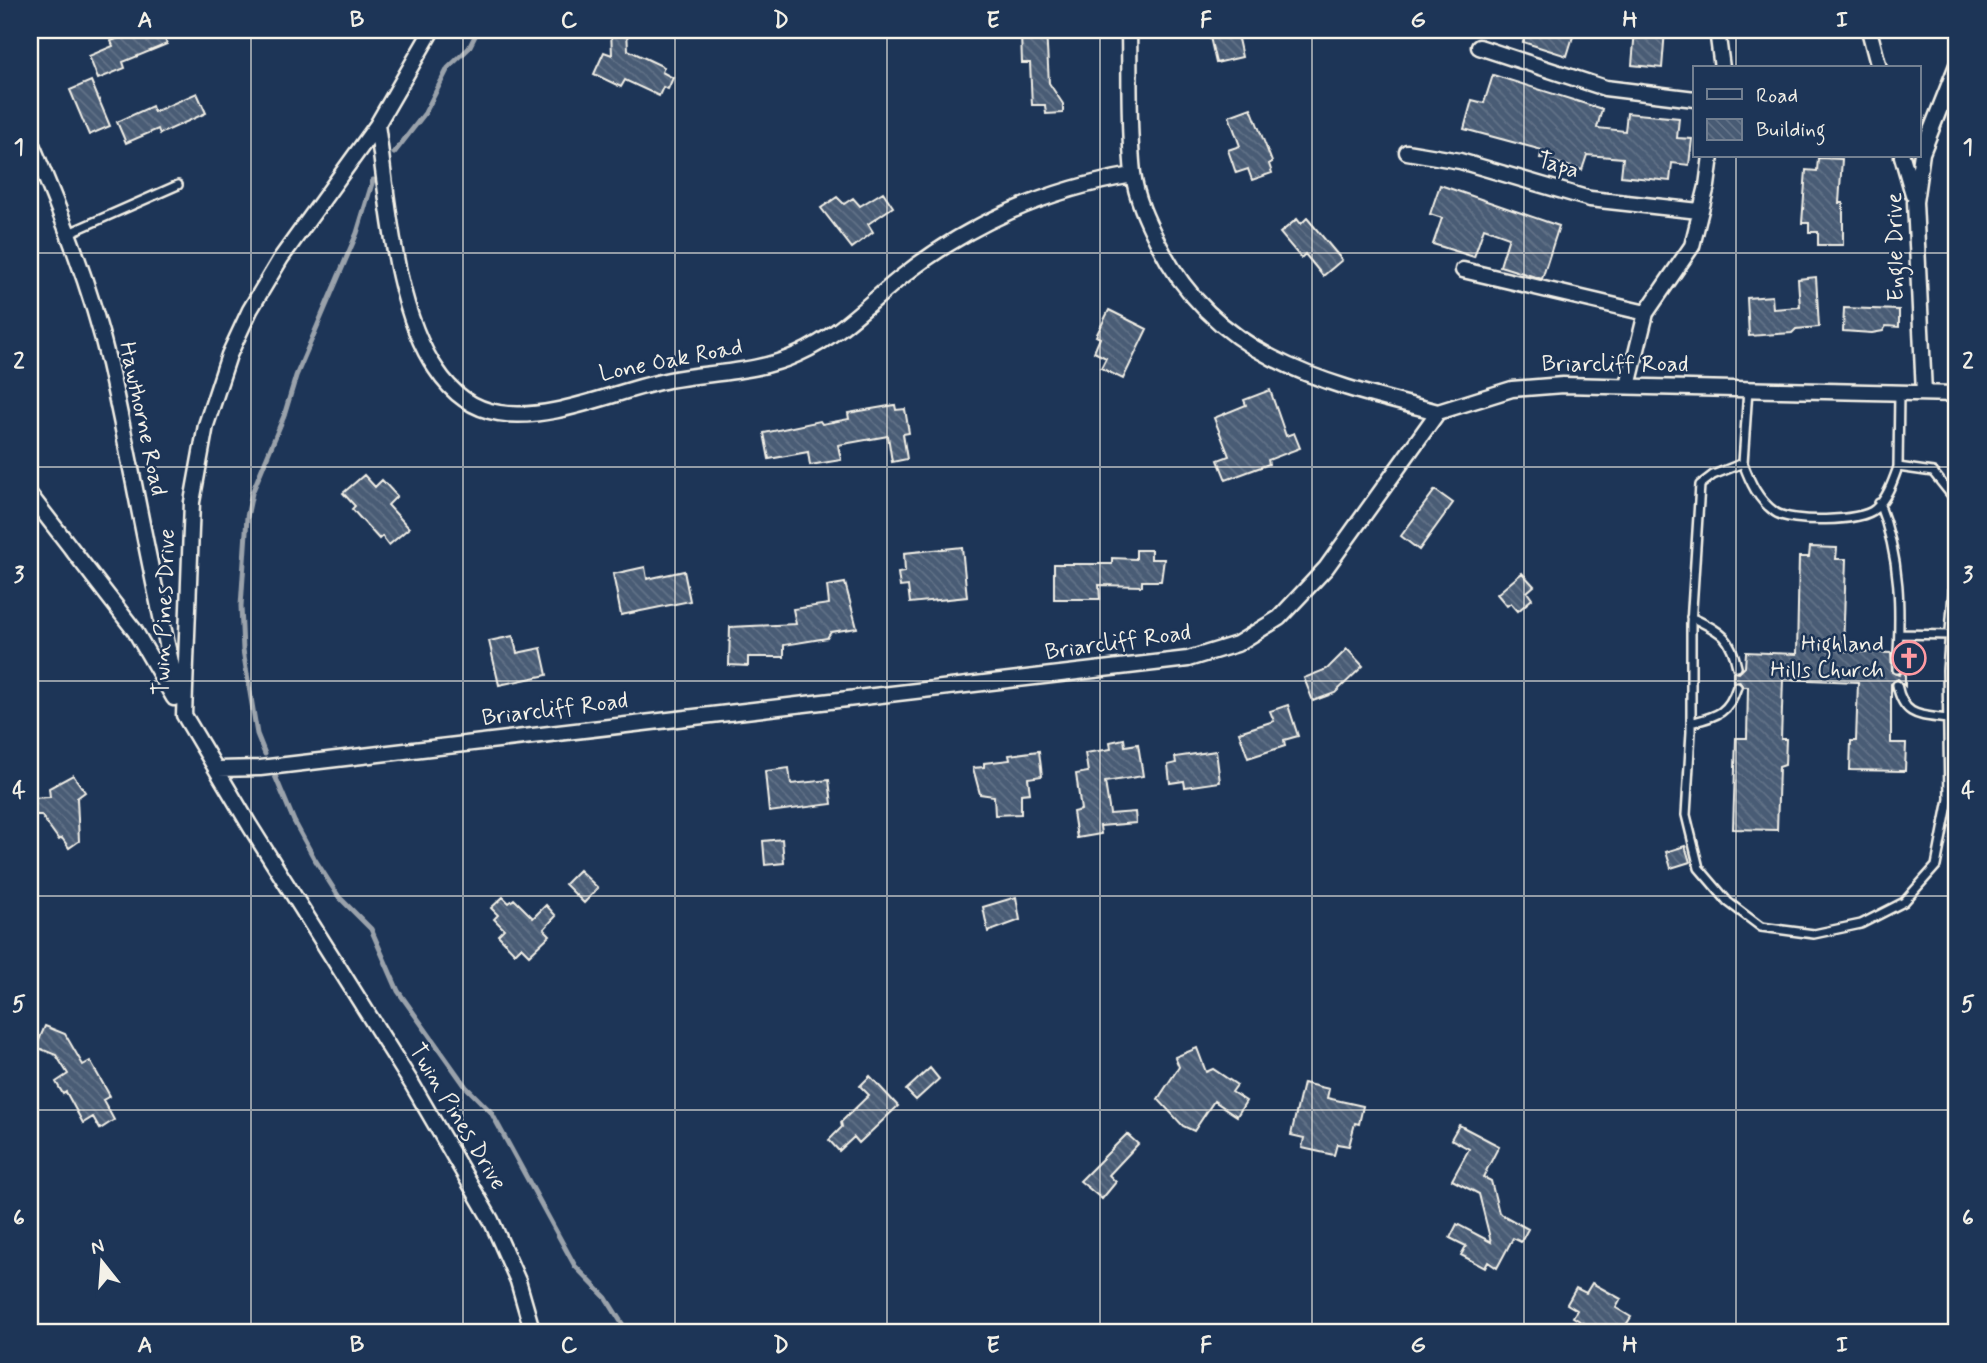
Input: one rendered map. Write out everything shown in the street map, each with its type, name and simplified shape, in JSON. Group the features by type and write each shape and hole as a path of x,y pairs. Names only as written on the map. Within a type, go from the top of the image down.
{"street":[{"name":"Twin Pines Drive","path":"432,30 377,125 281,258 250,310 229,355 206,425 192,502 184,715 250,826 412,1084 491,1220 519,1281 533,1333"},
{"path":"1129,30 1133,175 1146,220 1168,264 1191,296 1237,337 1268,358 1312,378 1438,412"},
{"path":"1717,30 1722,66"},
{"path":"1869,30 1878,66"},
{"path":"1479,47 1605,88 1693,99"},
{"name":"Engle Drive","path":"1924,393 1915,202 1922,153 1957,65"},
{"name":"Lone Oak Road","path":"377,125 401,276 417,334 435,369 457,395 477,407 512,414 546,412 669,380 758,367 796,355 830,337 900,278 959,236 1054,194 1133,175"},
{"name":"Hawthorne Road","path":"30,140 69,233 109,362 158,613 184,715"},
{"name":"Tapa","path":"1407,152 1460,161 1590,199 1699,211"},
{"path":"1628,386 1646,313 1668,276 1689,253 1707,186 1711,158"},
{"path":"1903,158 1915,202"},
{"path":"1463,270 1646,313"},
{"name":"Briarcliff Road","path":"218,769 288,765 1188,659 1237,644 1279,618 1326,568 1438,412 1512,388 1628,386 1957,394"},
{"path":"30,495 135,631 184,715"}],"lane":[{"path":"69,233 178,185"},
{"path":"1749,388 1743,463 1759,498 1777,514 1829,519 1856,517 1874,510 1890,488 1898,467 1899,392"},
{"path":"1743,463 1713,475 1700,485 1692,617 1691,723 1686,815 1699,868 1728,902 1761,928 1814,934 1861,924 1904,902 1936,866 1950,799 1950,635 1957,542"},
{"path":"1898,467 1933,472 1954,497 1957,507"},
{"path":"1879,503 1896,554 1898,669"},
{"path":"1692,617 1725,635 1732,645 1737,667"},
{"path":"1899,634 1950,635"},
{"path":"1898,685 1905,709 1948,719"},
{"path":"1691,723 1717,716 1731,704 1737,687"}],"building":[{"path":"139,30 161,30 167,44 123,62 125,68 98,79 89,56 113,46 111,41"},
{"path":"611,30 627,30 628,50 664,67 662,72 673,78 668,89 663,87 659,96 625,80 621,87 594,74 604,52 612,55"},
{"path":"1025,30 1046,30 1049,83 1063,104 1063,113 1046,114 1045,105 1032,105 1030,63 1022,63 1021,34 1025,34"},
{"path":"1211,30 1236,30 1242,57 1216,63"},
{"path":"1527,30 1575,30 1567,56 1523,42"},
{"path":"1635,30 1665,30 1662,68 1632,65"},
{"path":"1493,75 1602,109 1597,128 1625,131 1627,113 1679,118 1677,138 1692,139 1689,165 1672,163 1670,181 1621,176 1623,158 1587,155 1582,170 1540,158 1542,150 1464,129 1472,100 1484,103"},
{"path":"91,81 110,126 89,135 70,90"},
{"path":"197,93 206,113 160,134 158,129 126,143 117,122 152,106 154,112"},
{"path":"1251,108 1272,162 1269,164 1272,173 1252,180 1248,169 1236,173 1228,150 1240,146 1229,116"},
{"path":"1818,158 1842,159 1839,203 1843,203 1843,245 1818,245 1818,232 1809,232 1809,223 1802,223 1806,170 1817,171"},
{"path":"1440,185 1559,226 1542,279 1500,266 1509,237 1484,228 1474,257 1433,244 1442,218 1430,214"},
{"path":"883,192 893,207 868,224 873,232 852,248 821,208 837,197 844,204 853,198 860,206"},
{"path":"1307,218 1342,260 1323,276 1305,254 1301,258 1280,233 1297,219 1301,224"},
{"path":"1816,277 1819,327 1796,329 1792,333 1749,336 1747,298 1772,296 1773,309 1800,307 1798,279"},
{"path":"1844,308 1899,310 1899,327 1886,326 1883,331 1872,333 1843,331"},
{"path":"1109,310 1147,329 1123,379 1101,368 1106,358 1094,352 1100,338 1096,336"},
{"path":"1270,390 1286,436 1294,433 1300,448 1268,460 1269,464 1226,480 1218,460 1229,456 1214,418 1246,405 1244,400"},
{"path":"895,405 896,410 905,409 909,433 903,434 907,459 892,462 888,436 838,445 841,460 810,465 808,452 769,459 764,433 820,421 822,424 849,419 848,413"},
{"path":"364,475 375,487 382,480 397,496 388,505 409,528 389,545 382,536 379,539 352,509 355,506 343,493"},
{"path":"1435,490 1453,503 1419,550 1401,536"},
{"path":"962,547 967,597 910,603 908,586 900,587 898,573 905,572 904,553"},
{"path":"1810,547 1837,548 1836,559 1846,559 1843,651 1891,653 1892,672 1899,675 1905,669 1905,686 1898,679 1891,684 1891,743 1906,743 1905,771 1850,770 1851,741 1856,741 1858,682 1783,679 1781,739 1786,739 1785,765 1779,767 1777,830 1733,829 1736,738 1747,738 1748,687 1743,687 1739,681 1733,682 1733,672 1739,673 1745,667 1746,652 1797,654 1799,557 1809,557"},
{"path":"1136,550 1151,550 1151,559 1164,559 1161,581 1142,581 1142,586 1099,585 1100,599 1054,599 1054,564 1112,564 1112,558 1136,559"},
{"path":"645,567 647,579 684,571 690,601 621,615 613,574"},
{"path":"1522,573 1534,586 1527,592 1532,599 1518,611 1511,603 1507,606 1497,594"},
{"path":"845,583 857,628 831,632 827,638 784,645 784,657 748,657 748,666 729,665 730,627 796,624 793,609 829,604 827,586"},
{"path":"513,636 517,653 541,648 547,675 499,685 489,641"},
{"path":"1347,649 1363,666 1335,693 1313,701 1304,678 1327,669"},
{"path":"1288,705 1298,736 1284,740 1285,746 1248,758 1239,732 1274,721 1270,711"},
{"path":"1124,739 1125,746 1138,744 1143,776 1105,782 1110,814 1135,812 1136,823 1100,826 1101,834 1077,838 1073,812 1081,810 1076,774 1088,772 1085,753 1111,749 1110,742"},
{"path":"1039,751 1042,776 1028,778 1030,793 1021,794 1021,814 995,815 994,796 980,794 973,768 984,767 984,763 1010,760 1009,755"},
{"path":"1216,751 1220,782 1185,787 1184,781 1170,783 1168,765 1176,763 1175,757"},
{"path":"789,768 791,784 829,780 832,804 769,812 765,771"},
{"path":"73,775 85,792 77,798 79,841 69,848 62,838 59,840 41,815 30,815 30,798 50,797 49,788"},
{"path":"782,839 784,863 765,865 763,841"},
{"path":"1685,846 1690,862 1671,868 1666,852"},
{"path":"579,870 598,888 584,903 565,884"},
{"path":"503,897 509,903 514,899 533,918 546,905 556,916 544,929 550,935 529,955 521,947 515,953 498,935 504,929 494,919 498,915 491,908"},
{"path":"1016,897 1020,920 988,932 983,907"},
{"path":"45,1026 65,1034 83,1065 90,1061 110,1096 103,1100 114,1120 100,1129 93,1117 83,1123 66,1092 63,1094 56,1082 68,1074 56,1055 36,1047"},
{"path":"1197,1048 1206,1072 1213,1069 1237,1085 1232,1092 1246,1101 1237,1116 1214,1101 1194,1131 1183,1126 1158,1099 1179,1067 1175,1057"},
{"path":"930,1068 939,1079 916,1100 906,1090"},
{"path":"870,1076 898,1106 859,1143 854,1137 839,1151 829,1140 842,1127 841,1122 869,1095 860,1086"},
{"path":"1303,1083 1329,1089 1327,1098 1363,1106 1359,1124 1355,1123 1349,1146 1337,1144 1334,1155 1302,1148 1304,1138 1291,1135"},
{"path":"1459,1125 1499,1146 1483,1177 1491,1181 1499,1213 1528,1229 1521,1242 1513,1238 1497,1268 1488,1262 1485,1268 1461,1255 1466,1246 1450,1238 1457,1224 1491,1242 1479,1194 1452,1180 1469,1149 1451,1139"},
{"path":"1127,1134 1138,1144 1109,1175 1116,1182 1102,1199 1080,1181"},
{"path":"1592,1283 1621,1299 1616,1308 1631,1317 1621,1333 1607,1326 1601,1333 1573,1317 1577,1310 1567,1304 1576,1288 1586,1293"}],"waterway":[{"path":"394,153 425,113 448,68 469,48 478,30"},
{"path":"265,754 257,734 243,650 241,606 247,517 252,493 284,416 296,376 357,233 373,180"},
{"path":"273,771 294,821 314,858 339,897 371,929 398,991 466,1087 491,1112 575,1266 606,1298 628,1333"}],"place":[{"name":"Highland Hills Church","path":"1909,658"}]}
